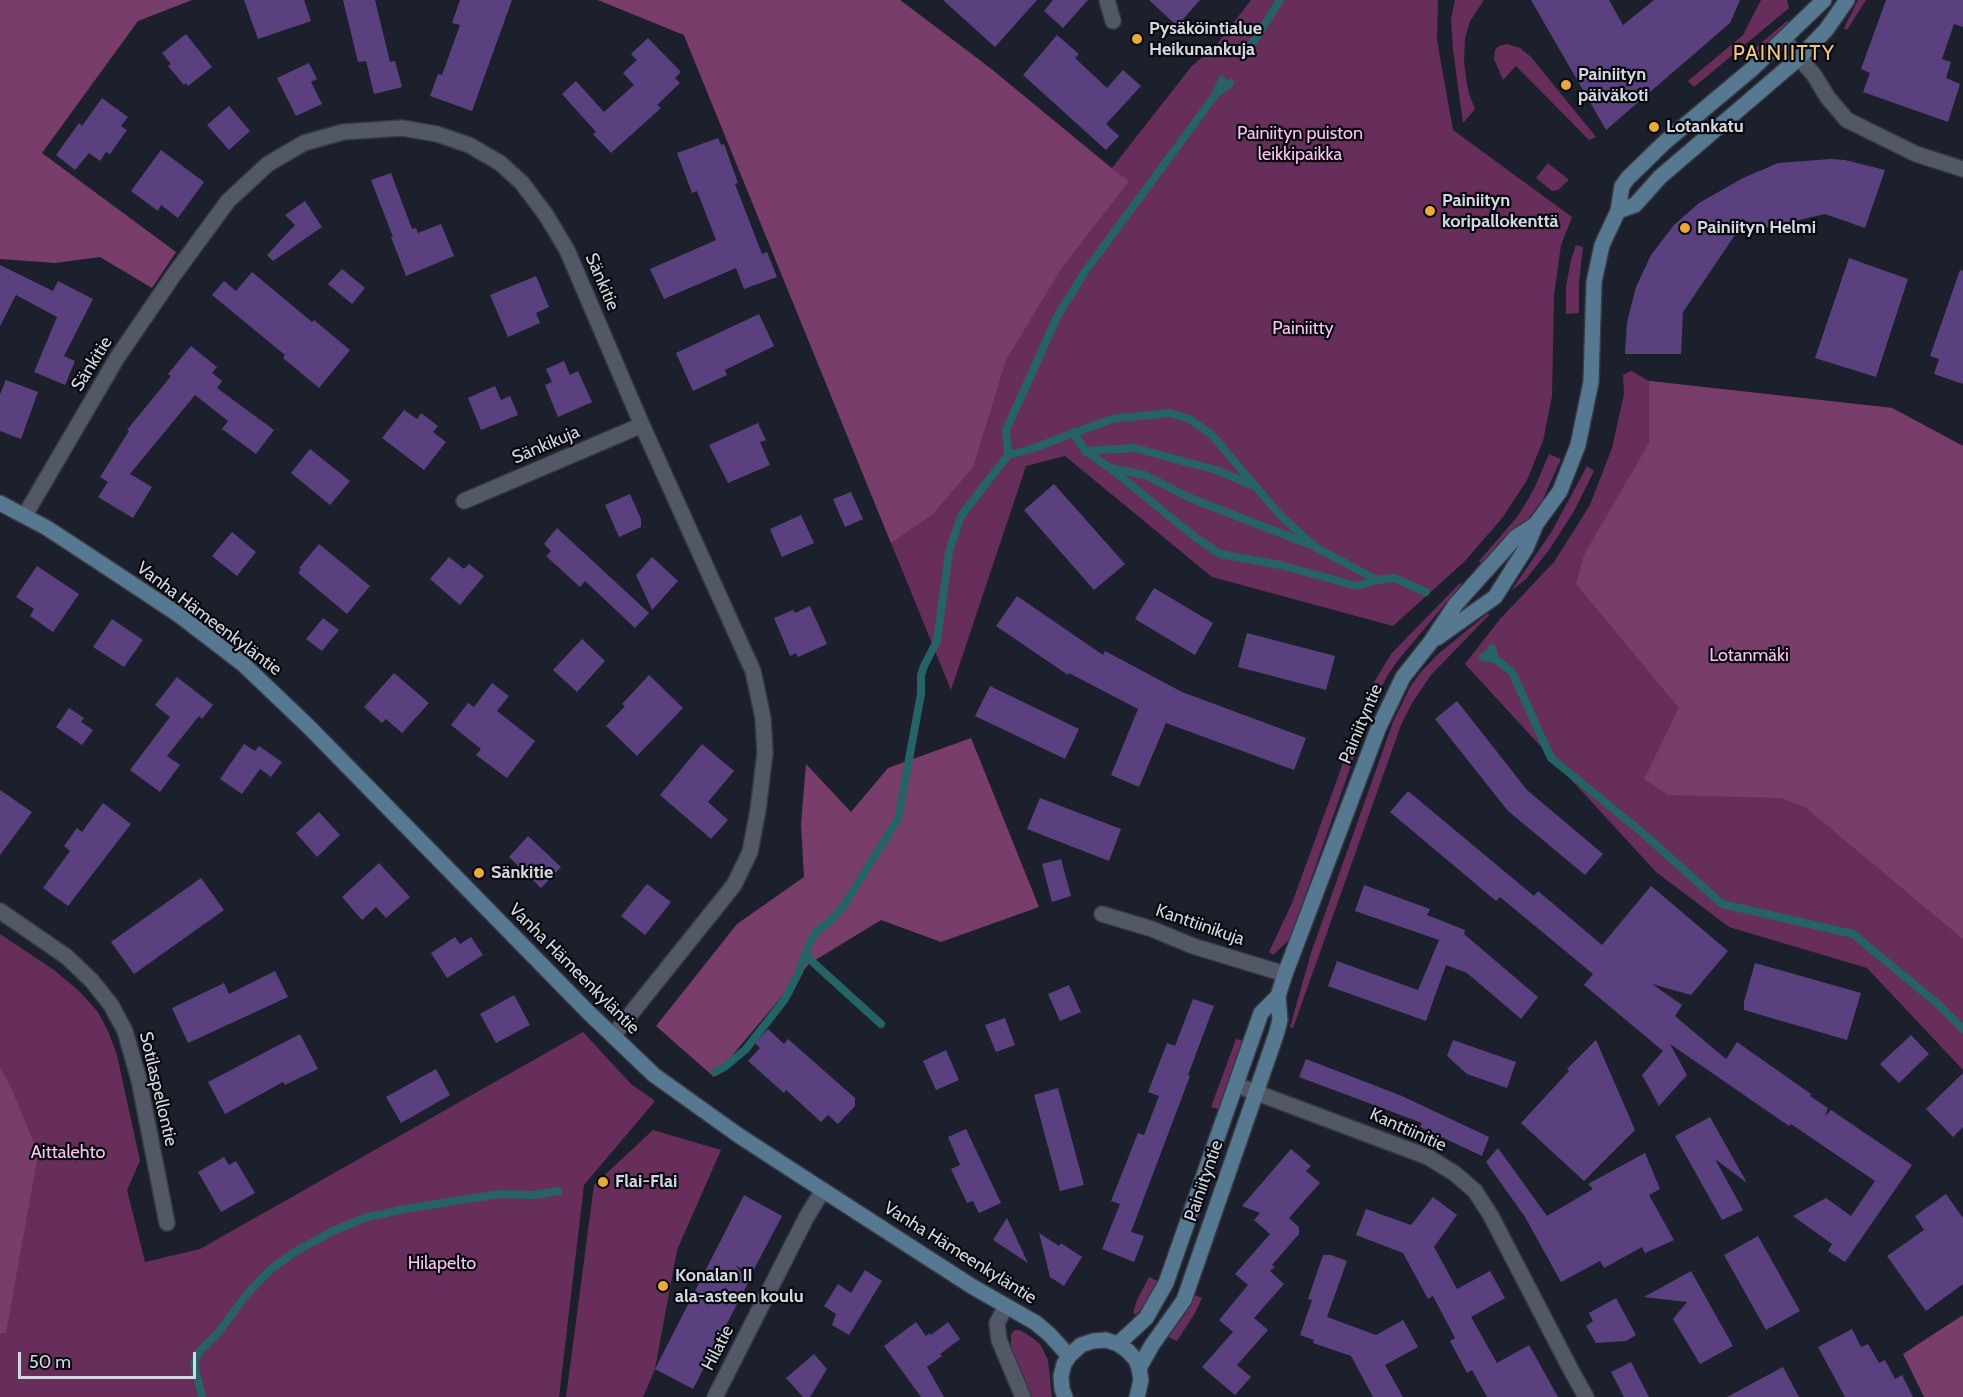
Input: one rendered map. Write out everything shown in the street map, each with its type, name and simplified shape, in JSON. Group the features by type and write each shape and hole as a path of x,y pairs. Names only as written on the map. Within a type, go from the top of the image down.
{"street":[{"path":"1107,0 1113,21"},
{"name":"Painiityntie","path":"1430,643 1495,597 1526,548 1536,524 1560,491 1578,446 1591,382 1594,282 1602,244 1618,211 1622,186 1665,142 1784,40 1824,0"},
{"path":"1618,211 1635,205 1660,177 1799,58 1826,30 1847,0"},
{"path":"1784,40 1814,75 1828,98 1847,120 1916,154 1963,169"},
{"name":"Sänkitie","path":"25,515 117,358 228,201 268,164 304,143 343,132 402,128 437,134 469,145 500,163 522,183 546,215 567,250 642,425 753,671 763,718 765,753 759,810 750,852 734,885 613,1036"},
{"name":"Sänkikuja","path":"464,501 642,425"},
{"name":"Vanha Hämeenkyläntie","path":"0,503 25,515 179,615 243,664 309,727 613,1036 654,1074 738,1135 1036,1323 1069,1356"},
{"name":"Painiityntie","path":"1139,1368 1184,1300 1280,1020 1278,996 1285,974 1378,729 1403,677 1430,643 1456,604 1516,537 1536,524"},
{"name":"Sotilaspellontie","path":"0,911 67,957 92,981 111,1005 125,1031 139,1080 167,1223"},
{"name":"Kanttiinikuja","path":"1102,914 1285,974"},
{"name":"Painiityntie","path":"1118,1344 1146,1318 1166,1283 1261,1013 1278,996"},
{"name":"Kanttiinitie","path":"1236,1085 1428,1157 1454,1173 1475,1191 1491,1215 1586,1397"},
{"name":"Hilatie","path":"715,1397 806,1218 823,1190"},
{"path":"1006,1306 997,1323 999,1340 1023,1397"},
{"path":"1065,1397 1061,1376 1069,1356 1081,1345 1106,1340 1128,1351 1139,1368 1141,1380 1139,1395"}],"green space":[{"path":"0,0 192,0 138,21 42,153 176,252 152,288 100,257 55,263 0,259"},
{"name":"Painiitty","path":"598,0 900,0 990,68 1112,168 1191,67 1217,44 1251,0 1438,0 1437,40 1453,130 1572,217 1561,245 1554,295 1552,396 1543,441 1527,480 1503,517 1465,561 1393,626 1212,577 1065,456 1026,466 951,690 684,35"},
{"path":"598,0 900,0 990,68 1129,181 1061,269 1006,360 973,467 933,514 891,543 684,35"},
{"path":"1455,0 1484,0 1470,21 1465,38 1466,79 1475,109 1463,123 1453,50 1451,19"},
{"path":"1761,0 1787,0 1789,8 1694,87 1688,81 1743,35"},
{"path":"1858,0 1866,0 1847,30 1844,28"},
{"path":"1787,21 1791,22 1759,56 1754,49"},
{"path":"1507,44 1520,48 1531,57 1596,137 1589,140 1516,66 1503,80 1494,59 1495,50"},
{"path":"1548,163 1569,180 1558,190 1552,191 1536,178"},
{"path":"1576,245 1583,247 1579,282 1579,313 1566,314 1566,286"},
{"name":"Lotanmäki","path":"1631,371 1649,381 1892,408 1963,446 1963,1070 1867,968 1729,927 1656,872 1465,664 1500,619 1554,562 1590,505 1612,448 1624,394 1623,375"},
{"name":"Lotanmäki","path":"1649,381 1892,408 1963,446 1963,939 1805,807 1781,798 1668,795 1644,779 1679,708 1576,584 1584,555 1649,443"},
{"path":"1549,454 1561,459 1543,499 1526,522 1481,564 1479,561 1518,516 1534,489"},
{"path":"1587,466 1594,471 1574,511 1549,550 1526,579 1511,591 1552,531"},
{"path":"1460,583 1461,585 1387,676 1372,707 1290,939 1273,955 1269,952 1292,903 1370,689 1391,654"},
{"path":"1488,613 1489,615 1431,675 1412,703 1401,725 1293,1028 1290,1027 1311,953 1393,722 1410,687 1420,673 1437,655"},
{"path":"971,738 1039,907 941,942 881,920 809,964 714,1077 656,1026 737,924 804,877 801,824 806,764 851,812 888,768"},
{"name":"Hilapelto","path":"0,934 54,970 80,992 98,1012 108,1031 117,1055 140,1161 127,1190 145,1262 200,1249 583,1032 631,1084 655,1101 584,1185 559,1397 0,1397"},
{"path":"1236,1039 1244,1041 1221,1110 1211,1107"},
{"path":"0,1068 10,1085 34,1143 37,1160 6,1333 0,1333"},
{"path":"653,1130 721,1150 677,1250 655,1369 643,1397 566,1397 594,1185"},
{"path":"1149,1277 1158,1281 1146,1303 1136,1315 1133,1313 1137,1300"},
{"path":"1194,1295 1202,1298 1195,1313 1177,1341 1168,1337 1185,1314"},
{"path":"1963,1315 1963,1397 1924,1397 1903,1354"},
{"path":"1015,1330 1020,1330 1040,1344 1048,1360 1052,1397 1032,1397 1011,1348 1011,1334"}],"building":[{"path":"244,0 304,0 311,21 258,39"},
{"path":"343,0 375,0 390,62 395,61 402,87 374,94 366,61 358,62"},
{"path":"460,0 512,0 472,111 430,96 438,74 442,75 460,25 452,23"},
{"path":"943,0 1037,0 995,47"},
{"path":"1053,0 1088,0 1063,28 1044,11"},
{"path":"1149,0 1200,0 1177,26"},
{"path":"1531,0 1609,0 1623,25 1654,0 1740,0 1730,23 1606,130"},
{"path":"1886,0 1963,0 1963,27 1954,24 1942,59 1951,62 1946,78 1960,84 1948,122 1863,92 1870,73 1861,69"},
{"path":"186,34 212,67 188,86 186,83 184,85 168,66 171,64 162,53"},
{"path":"1057,35 1079,54 1075,58 1107,88 1123,70 1141,86 1106,124 1119,136 1106,150 1023,75"},
{"path":"648,38 681,72 675,78 680,83 657,105 661,108 611,153 593,134 596,132 562,94 576,81 604,112 634,85 623,73 637,60 631,54"},
{"path":"309,63 317,79 311,82 322,104 296,116 277,78"},
{"path":"102,98 128,117 121,126 127,130 110,154 106,152 100,161 89,153 75,170 56,155 79,123 82,126"},
{"path":"229,106 250,131 229,150 207,125"},
{"path":"718,138 721,145 724,144 738,183 735,184 762,254 767,252 777,277 744,289 736,268 664,299 650,269 716,240 697,191 692,193 677,153"},
{"path":"161,150 204,182 178,218 161,205 158,211 131,191"},
{"path":"1845,160 1885,170 1865,228 1825,214 1735,235 1683,312 1681,354 1625,354 1627,322 1636,287 1651,255 1674,225 1699,203 1743,178 1778,163"},
{"path":"391,173 412,229 416,228 418,233 441,224 454,256 406,276 371,180"},
{"path":"305,201 322,227 273,261 267,255 295,225 285,215"},
{"path":"1849,258 1908,279 1876,377 1815,358"},
{"path":"0,265 53,291 58,281 93,299 64,356 75,361 65,385 34,372 57,317 16,295 0,326"},
{"path":"342,269 365,288 352,304 328,284"},
{"path":"1960,270 1963,271 1963,384 1934,374 1939,359 1930,356"},
{"path":"252,272 350,350 319,388 283,358 285,355 212,295 224,281 236,291"},
{"path":"536,276 549,307 536,313 540,323 508,337 490,295"},
{"path":"759,314 774,346 725,370 727,375 693,391 676,353"},
{"path":"191,346 217,367 212,373 222,381 217,388 274,430 256,454 222,429 228,421 195,395 130,474 152,487 133,518 98,497 108,482 100,477 129,431 127,430 171,376 168,374"},
{"path":"564,361 570,375 578,371 592,402 558,417 545,385 552,382 546,369"},
{"path":"6,380 38,392 21,439 0,431 0,394"},
{"path":"495,386 501,400 510,396 518,415 481,430 468,398"},
{"path":"404,410 417,419 421,413 438,426 433,432 446,442 424,470 382,438"},
{"path":"758,423 766,440 760,442 770,465 728,483 709,445"},
{"path":"310,449 350,481 330,505 291,473"},
{"path":"1054,484 1125,564 1094,590 1024,510"},
{"path":"851,492 863,519 845,527 833,499"},
{"path":"630,494 641,519 641,527 619,537 605,505"},
{"path":"801,515 814,543 782,557 770,529"},
{"path":"557,528 649,613 635,628 585,581 580,587 546,556 551,551 544,544"},
{"path":"232,532 256,552 237,576 212,556"},
{"path":"319,544 370,586 347,614 298,573 301,569 299,568"},
{"path":"449,557 464,569 469,564 484,576 460,605 430,579"},
{"path":"652,557 678,581 652,610 636,575"},
{"path":"37,566 79,594 53,632 30,616 34,609 16,597"},
{"path":"1154,588 1213,623 1195,655 1135,619"},
{"path":"1017,596 1103,655 1105,651 1182,692 1306,738 1294,770 1166,723 1139,787 1111,775 1138,709 1069,673 1068,675 996,626"},
{"path":"810,606 827,644 798,657 796,653 790,656 774,618 793,610 795,613"},
{"path":"323,618 339,630 322,651 306,639"},
{"path":"112,619 143,640 124,667 93,647"},
{"path":"1247,633 1335,656 1326,690 1238,667"},
{"path":"582,639 605,661 577,692 553,670"},
{"path":"394,673 429,703 402,733 386,719 382,723 364,707"},
{"path":"649,675 683,708 637,756 606,726 625,706 622,704"},
{"path":"177,677 213,705 202,719 199,716 167,756 180,765 160,792 130,770 170,717 155,705"},
{"path":"492,683 509,696 497,711 535,741 507,778 476,755 481,749 451,725 468,703 474,707"},
{"path":"990,686 1079,729 1065,759 975,716"},
{"path":"1457,701 1527,790 1603,854 1585,875 1508,811 1435,719"},
{"path":"69,708 84,718 81,722 93,730 82,745 56,727"},
{"path":"244,744 255,751 259,746 282,762 271,777 260,769 242,794 220,779"},
{"path":"702,744 734,771 708,802 728,820 711,839 660,795"},
{"path":"0,790 32,812 0,855"},
{"path":"1408,791 1534,896 1538,891 1602,945 1651,886 1728,951 1691,995 1652,984 1682,1005 1675,1016 1726,1059 1737,1042 1828,1108 1825,1116 1831,1110 1912,1165 1845,1262 1828,1251 1832,1244 1793,1216 1826,1198 1851,1216 1875,1181 1791,1124 1789,1126 1670,1044 1687,1075 1659,1106 1642,1075 1663,1051 1584,985 1593,974 1500,897 1496,901 1390,812"},
{"path":"1040,798 1121,829 1109,861 1027,829"},
{"path":"103,803 131,824 68,906 43,888 70,851 64,846 77,828 82,832"},
{"path":"319,812 340,835 317,857 296,833"},
{"path":"528,836 561,867 541,888 509,857"},
{"path":"1061,859 1071,896 1052,902 1042,864"},
{"path":"379,863 410,897 386,918 376,907 362,920 342,897"},
{"path":"201,878 224,910 134,974 111,942"},
{"path":"647,884 671,902 645,935 621,916"},
{"path":"1364,885 1430,909 1427,915 1465,930 1464,934 1538,997 1521,1019 1467,973 1446,965 1426,1021 1328,986 1337,961 1418,990 1439,940 1355,911"},
{"path":"455,937 460,944 471,937 483,955 447,978 431,953"},
{"path":"1755,963 1861,993 1847,1040 1744,1010 1744,1002"},
{"path":"275,971 288,997 188,1043 172,1008 224,983 229,994"},
{"path":"1069,985 1081,1012 1060,1021 1048,994"},
{"path":"514,995 530,1025 496,1043 480,1014"},
{"path":"1193,999 1214,1006 1131,1232 1144,1236 1134,1262 1102,1249 1120,1204 1111,1201 1138,1133 1144,1135 1159,1096 1148,1092 1167,1043 1175,1046"},
{"path":"1005,1018 1015,1045 996,1052 985,1025"},
{"path":"768,1029 784,1044 788,1039 855,1098 855,1106 838,1124 828,1115 821,1122 786,1090 784,1093 748,1061 760,1048 755,1043"},
{"path":"300,1034 318,1069 285,1085 283,1082 225,1114 208,1082"},
{"path":"1911,1035 1929,1054 1899,1083 1880,1064"},
{"path":"1453,1040 1516,1062 1507,1088 1467,1074 1447,1056"},
{"path":"1596,1040 1635,1130 1584,1181 1521,1123 1569,1071 1567,1069"},
{"path":"946,1050 959,1080 936,1090 923,1061"},
{"path":"1306,1059 1402,1096 1489,1137 1482,1156 1420,1127 1422,1123 1299,1077"},
{"path":"436,1069 450,1095 401,1123 386,1097"},
{"path":"1963,1073 1963,1127 1953,1137 1926,1109"},
{"path":"1058,1088 1084,1185 1060,1191 1034,1095"},
{"path":"1710,1117 1747,1183 1715,1159 1743,1210 1722,1220 1675,1136"},
{"path":"966,1129 1001,1203 979,1213 973,1201 967,1203 951,1169 960,1165 948,1137"},
{"path":"1498,1148 1547,1216 1593,1189 1588,1184 1645,1153 1660,1189 1649,1195 1674,1240 1645,1253 1642,1247 1604,1268 1600,1261 1561,1282 1525,1217 1486,1162"},
{"path":"1291,1149 1311,1166 1306,1171 1320,1183 1289,1218 1299,1227 1299,1234 1272,1265 1275,1267 1270,1271 1284,1284 1254,1318 1268,1330 1237,1365 1251,1377 1235,1395 1202,1367 1233,1332 1219,1320 1248,1285 1235,1274 1270,1234 1254,1220 1260,1213 1242,1206"},
{"path":"224,1157 229,1165 236,1161 255,1193 221,1212 198,1172"},
{"path":"1946,1194 1963,1218 1963,1284 1926,1311 1887,1256 1924,1230 1915,1216"},
{"path":"744,1195 782,1216 751,1275 735,1265 749,1281 693,1389 655,1369"},
{"path":"1433,1197 1457,1215 1434,1247 1457,1289 1490,1271 1505,1298 1471,1317 1497,1363 1529,1345 1558,1397 1487,1397 1472,1370 1467,1373 1450,1341 1455,1338 1433,1296 1428,1299 1403,1253 1356,1235 1366,1209 1411,1225"},
{"path":"1007,1218 1028,1263 993,1240"},
{"path":"1039,1233 1059,1246 1061,1243 1082,1257 1064,1286 1050,1277"},
{"path":"1758,1236 1800,1311 1766,1330 1724,1255"},
{"path":"1323,1255 1331,1255 1347,1261 1327,1317 1376,1335 1403,1320 1418,1347 1385,1365 1403,1397 1373,1397 1351,1356 1313,1343 1314,1340 1300,1335 1312,1300 1308,1299"},
{"path":"865,1270 882,1281 849,1335 832,1325 836,1314 824,1306 838,1284 851,1293"},
{"path":"1691,1271 1733,1346 1700,1364 1673,1319 1687,1302 1644,1297"},
{"path":"1616,1298 1636,1335 1626,1341 1596,1343 1586,1326 1593,1321 1589,1313"},
{"path":"916,1322 926,1336 930,1333 931,1335 948,1322 960,1339 927,1367 944,1397 921,1397 884,1346"},
{"path":"1852,1329 1861,1347 1868,1344 1879,1363 1885,1360 1895,1379 1902,1375 1913,1397 1845,1397 1818,1347"},
{"path":"814,1354 827,1369 810,1397 803,1397 786,1378"},
{"path":"1631,1362 1649,1397 1624,1397 1611,1372"},
{"path":"1783,1367 1799,1397 1727,1397"}],"waterway":[{"path":"1241,54 1255,40 1280,0"},
{"path":"1008,455 1006,430 1057,317 1084,273 1216,94 1222,80"},
{"path":"1217,93 1230,83"},
{"path":"715,1072 746,1049 785,999 816,932 843,907 898,819 921,694 921,675 937,641 949,552 961,516 1008,455 1031,449 1112,419 1169,413 1189,419 1211,434 1279,514 1315,547 1377,580 1394,578 1426,592"},
{"path":"1073,432 1085,451 1110,468 1145,475 1190,498 1311,545"},
{"path":"1085,451 1134,448 1216,470 1252,485"},
{"path":"1110,468 1195,537 1220,554 1280,565 1357,586 1377,580"},
{"path":"1483,657 1495,659 1492,648"},
{"path":"1488,653 1512,672 1551,758 1644,834 1722,904 1853,934 1938,1004 1963,1029"},
{"path":"805,955 881,1024"},
{"path":"202,1397 194,1364 198,1353 218,1333 246,1295 270,1270 293,1253 331,1232 364,1218 404,1209 500,1194 533,1195 558,1191"}],"place":[{"name":"Pysäköintialue Heikunankuja","path":"1137,39"},
{"name":"Painiityn päiväkoti","path":"1566,85"},
{"name":"Lotankatu","path":"1654,127"},
{"name":"Painiityn koripallokenttä","path":"1430,211"},
{"name":"Painiityn Helmi","path":"1685,228"},
{"name":"Sänkitie","path":"479,873"},
{"name":"Flai-Flai","path":"603,1182"},
{"name":"Konalan II ala-asteen koulu","path":"663,1286"}],"district":[{"name":"PAINIITTY","path":"1784,54"}],"park label":[{"name":"Painiityn puiston leikkipaikka","path":"1300,144"},
{"name":"Aittalehto","path":"68,1153"}]}
